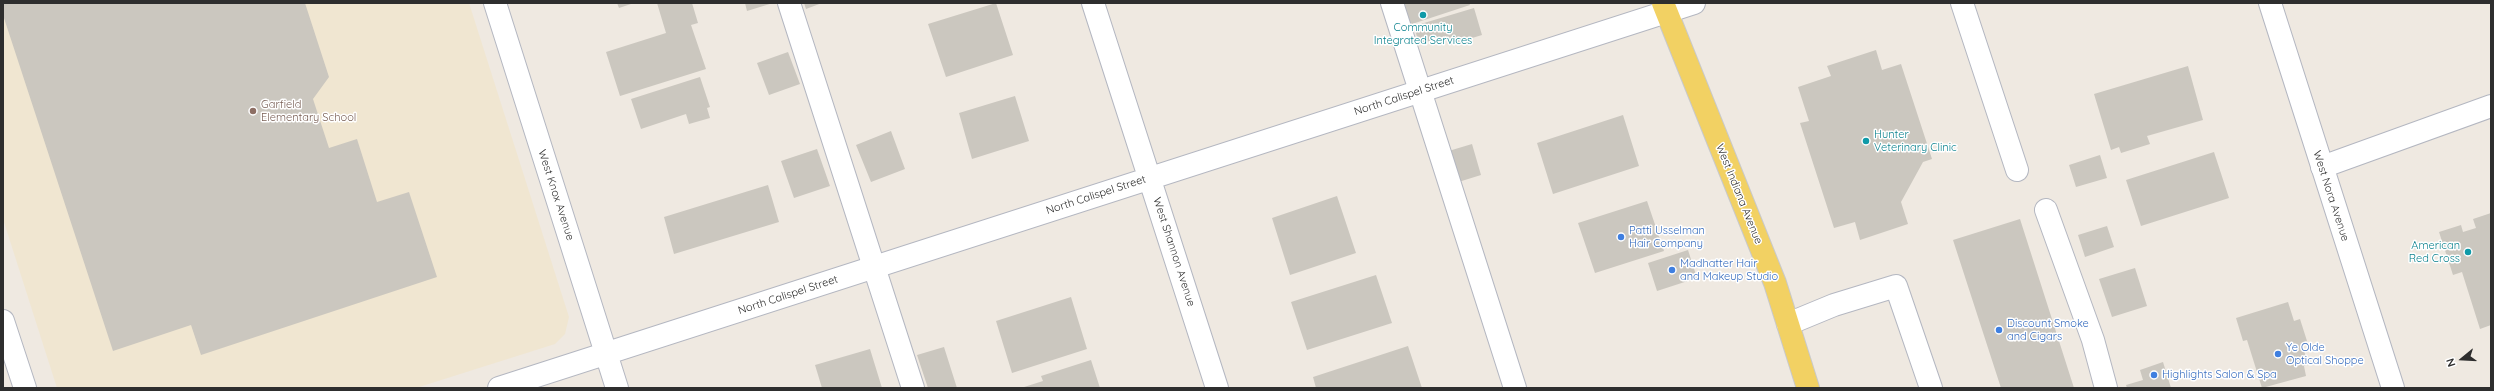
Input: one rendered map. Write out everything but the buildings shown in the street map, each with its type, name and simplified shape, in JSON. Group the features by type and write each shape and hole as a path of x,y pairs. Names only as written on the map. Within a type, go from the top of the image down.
{"main road":[{"name":"West Indiana Avenue","path":"1665,7 1775,283 1808,388"}],"street":[{"name":"West Knox Avenue","path":"495,3 617,388"},
{"path":"788,3 913,388"},
{"name":"West Shannon Avenue","path":"1093,3 1218,388"},
{"path":"1392,3 1515,388"},
{"name":"North Calispel Street","path":"499,388 1420,91 1665,7 1694,3"},
{"path":"1962,3 2017,170"},
{"name":"West Nora Avenue","path":"2270,3 2393,388"},
{"path":"2322,167 2491,106"},
{"path":"2046,210 2093,340 2106,388"},
{"path":"1788,324 1834,305 1896,286 1930,388"},
{"path":"3,321 25,388"}],"shaded area":[{"name":"Garfield Elementary School","path":"3,3 469,3 569,317 565,334 555,344 416,388 57,388 3,219"}],"place":[{"name":"Community Integrated Services","path":"1423,15"},
{"name":"Garfield Elementary School","path":"253,111"},
{"name":"Hunter Veterinary Clinic","path":"1866,141"},
{"name":"Patti Usselman Hair Company","path":"1621,237"},
{"name":"American Red Cross","path":"2468,252"},
{"name":"Madhatter Hair and Makeup Studio","path":"1672,270"},
{"name":"Discount Smoke and Cigars","path":"1999,330"},
{"name":"Ye Olde Optical Shoppe","path":"2278,354"},
{"name":"Highlights Salon & Spa","path":"2154,375"}]}
